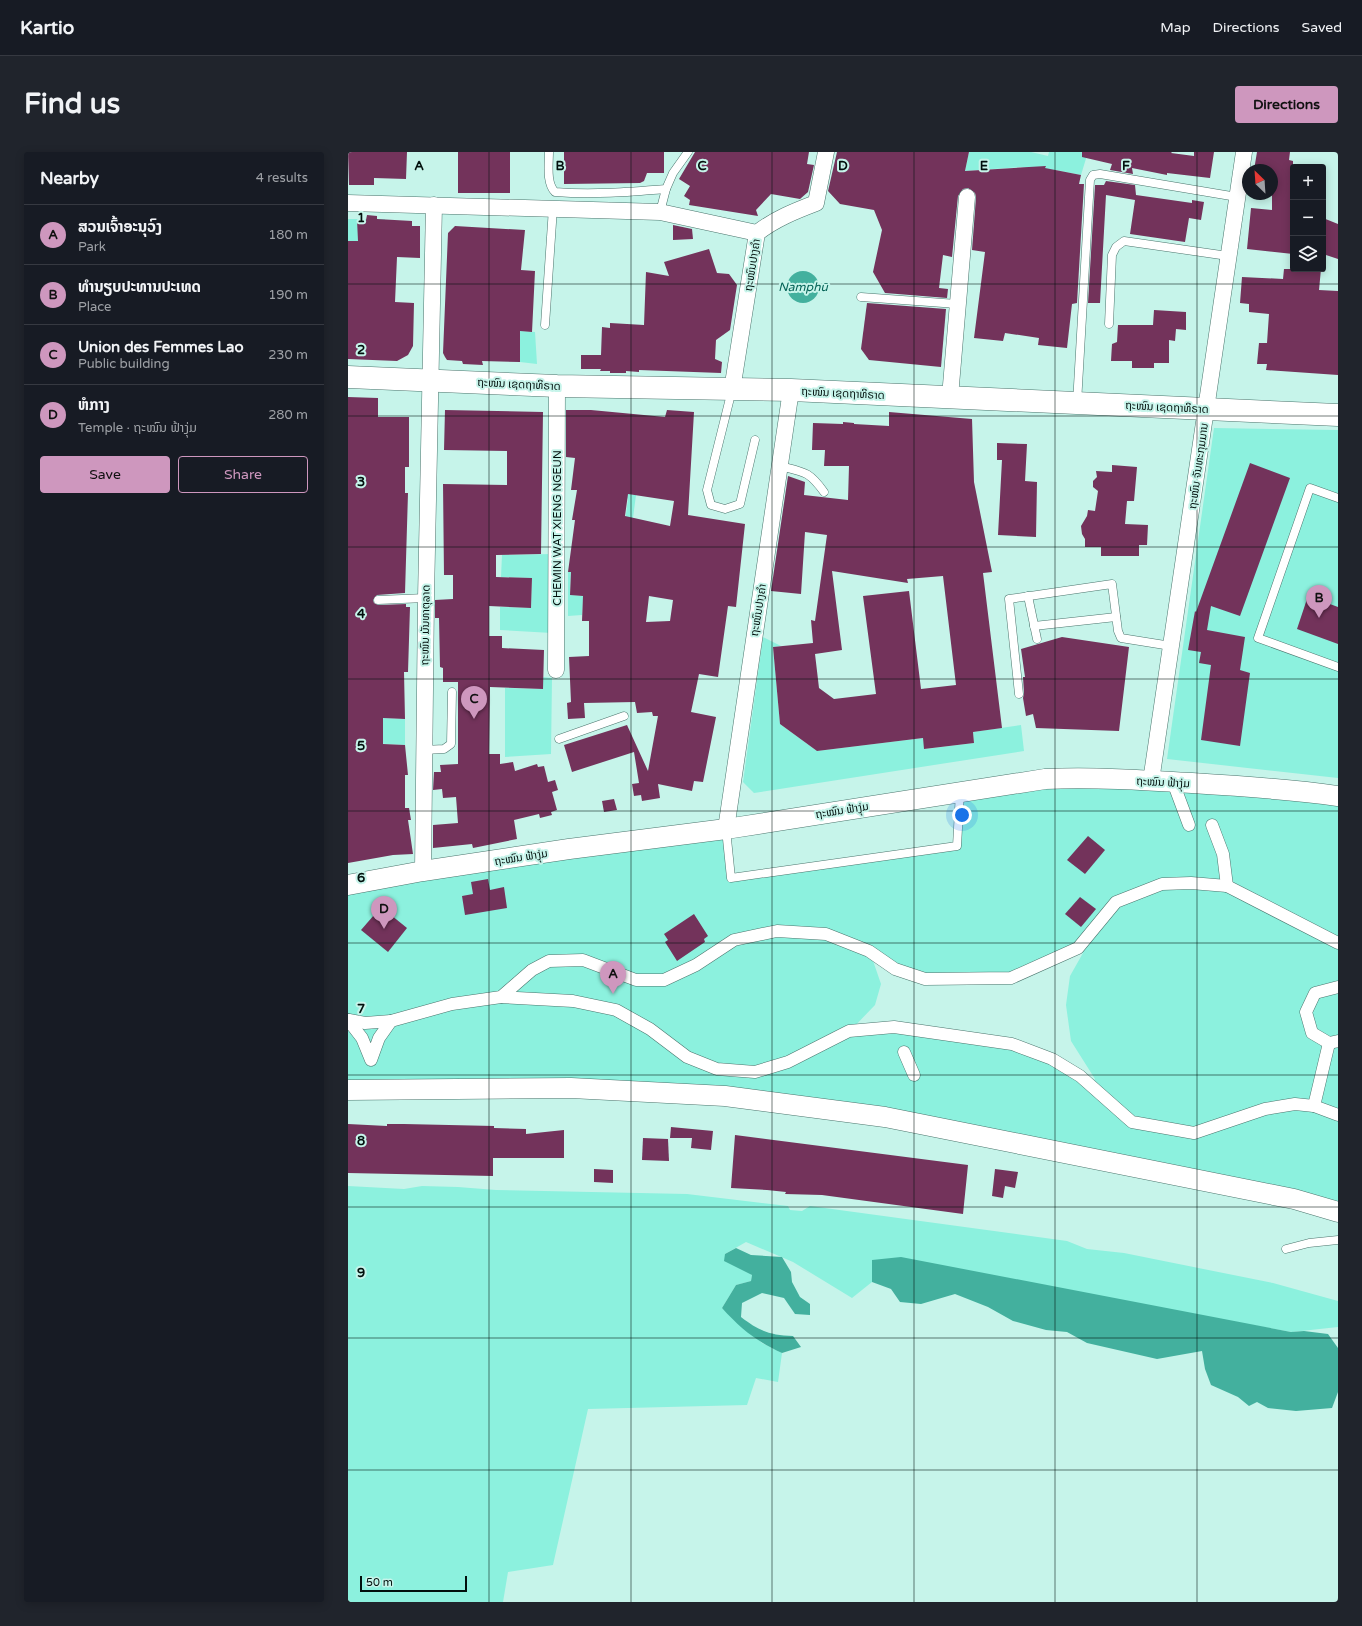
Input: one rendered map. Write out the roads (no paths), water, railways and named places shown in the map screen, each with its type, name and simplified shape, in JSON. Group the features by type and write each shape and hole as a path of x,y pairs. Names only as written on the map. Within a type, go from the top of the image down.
{"highway":[{"name":"ຖະໜົນ ເຊດຖາທິຣາດ","path":"348,377 557,386 791,390 1338,415"}],"street":[{"name":"ຖະໜົນປາງຄໍາ","path":"732,390 757,233 768,224 783,216 816,203 826,152"},
{"name":"ຖະໜົນ ຈັນທະກຸມມານ","path":"1151,781 1244,152"},
{"path":"950,397 967,197"},
{"path":"348,203 660,212 757,233"},
{"name":"ຖະໜົນ ມັນທາຕຸລາດ","path":"423,871 429,380 434,205"},
{"name":"CHEMIN WAT XIENG NGEUN","path":"556,670 557,386"},
{"name":"ຖະໜົນປາງຄໍາ","path":"726,829 791,390"},
{"name":"ຖະໝົນ ຟ້າງຸ່ມ","path":"348,885 423,871 569,849 726,829 960,791 1052,779 1173,782 1292,790 1338,796"},
{"path":"1173,782 1189,825"},
{"path":"1212,825 1223,854 1227,886"},
{"path":"501,997 532,970 549,961 583,960 636,980 664,980 696,965 734,940 777,931 826,934 869,951 895,968 925,979 1012,978 1078,948 1116,902 1162,884 1191,883 1227,886 1338,943"},
{"path":"1314,1106 1334,1042 1312,1033 1306,1012 1316,993 1338,987"},
{"path":"348,1020 365,1023 391,1022 452,1004 501,997 573,1001 616,1010 650,1029 687,1057 717,1068 755,1072 788,1062 849,1031 894,1027 1012,1044 1052,1059 1080,1076 1132,1122 1194,1133 1265,1109 1295,1104 1314,1106 1338,1115"},
{"path":"348,1020 362,1038 371,1060 379,1038 391,1022"},
{"path":"904,1052 914,1075"},
{"path":"348,1090 571,1088 725,1096 885,1117 1294,1199 1338,1212"}],"lane":[{"path":"548,152 550,185 555,192 625,193 666,189"},
{"path":"660,212 666,189 673,173 688,152"},
{"path":"1077,403 1090,180 1093,175 1100,174 1237,197"},
{"path":"545,325 553,208"},
{"path":"1108,324 1112,255 1116,246 1124,241 1228,256"},
{"path":"861,297 957,304"},
{"path":"732,390 707,490 711,505 725,509 740,504 755,440"},
{"path":"780,466 804,472 813,477 824,492"},
{"path":"1338,498 1310,488 1258,638 1338,667"},
{"path":"1019,694 1009,599 1112,584 1118,631 1121,638 1171,646"},
{"path":"1028,596 1037,640"},
{"path":"378,600 426,598"},
{"path":"1034,626 1116,617"},
{"path":"424,750 449,748 451,744 452,692"},
{"path":"559,739 624,716"},
{"path":"726,829 732,878 957,846 960,791"},
{"path":"1286,1249 1309,1243 1338,1240"}],"water":[{"name":"Namphū","path":"800,271 806,271 816,278 819,287 818,293 812,300 806,303 800,303 790,296 787,290 787,284 794,274"},
{"path":"736,1248 751,1255 782,1257 791,1272 792,1282 800,1297 810,1304 810,1315 795,1314 784,1298 762,1293 742,1303 741,1317 759,1329 778,1335 793,1336 801,1347 782,1353 749,1334 722,1308 736,1285 751,1281 752,1275 724,1261 725,1254"},
{"path":"901,1257 1291,1332 1304,1331 1328,1334 1338,1348 1338,1392 1332,1408 1296,1411 1268,1408 1257,1402 1249,1406 1238,1397 1211,1385 1205,1369 1202,1351 1157,1359 1087,1343 1067,1332 1046,1330 1013,1321 988,1307 955,1294 921,1304 900,1302 891,1289 872,1282 872,1260"}],"place":[{"name":"ທຳນຽບປະທານປະເທດ","path":"1319,618"},
{"name":"Union des Femmes Lao","path":"474,719"},
{"name":"ຫໍກາງ","path":"384,929"},
{"name":"ສວນເຈົ້າອະນຸວົງ","path":"613,994"}]}
